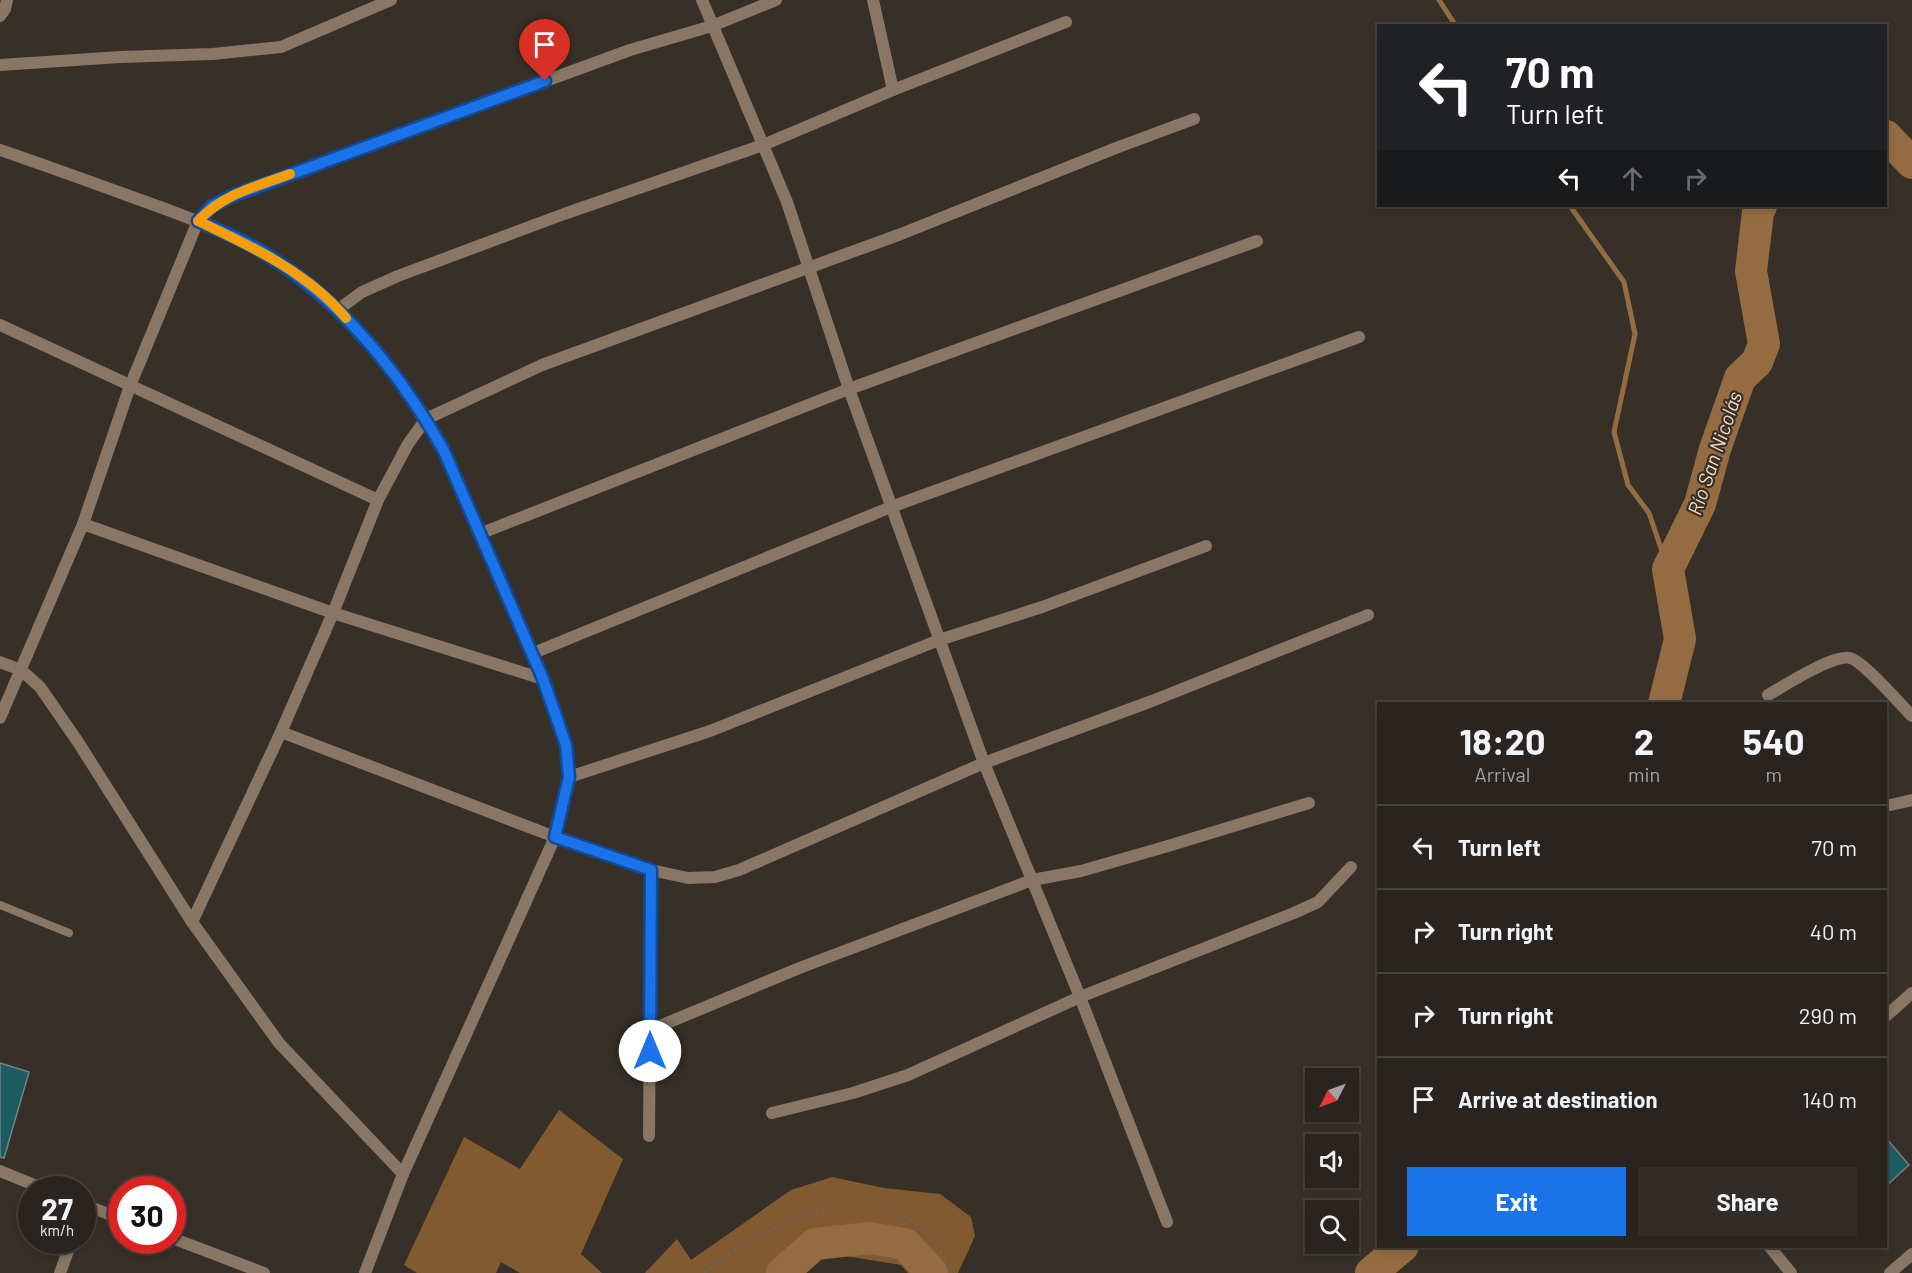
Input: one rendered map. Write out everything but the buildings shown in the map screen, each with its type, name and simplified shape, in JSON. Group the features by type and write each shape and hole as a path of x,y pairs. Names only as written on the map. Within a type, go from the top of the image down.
{"street":[{"path":"0,16 7,0"},
{"path":"0,65 120,57 213,54 281,47 391,0"},
{"path":"702,0 787,202 849,389 984,763 1080,997 1167,1222"},
{"path":"0,718 83,524 130,386 198,221 212,206 232,196 620,54 712,26 777,0"},
{"path":"873,0 893,90"},
{"path":"339,309 362,292 398,276 564,214 763,145 893,90 1066,22"},
{"path":"192,922 281,732 333,613 378,500 408,444 426,419 542,365 808,266 901,234 1194,119"},
{"path":"0,150 198,221 262,252 297,275 339,309 398,379 426,419 444,451 543,679 566,745 569,777 555,837 403,1174 365,1273"},
{"path":"479,534 849,389 1257,242"},
{"path":"0,325 378,500"},
{"path":"531,654 700,587 891,507 1359,337"},
{"path":"83,524 333,613 543,679"},
{"path":"569,777 710,731 939,640 1042,606 1206,546"},
{"path":"281,732 555,837 651,870 687,878 715,877 739,870 984,763 1152,701 1368,615"},
{"path":"1768,695 1814,669 1844,658 1851,658 1912,716"},
{"path":"0,662 21,670 40,687 78,742 192,922 279,1043 403,1174"},
{"path":"1887,807 1912,800"},
{"path":"650,1030 802,968 1032,880 1081,871 1309,803"},
{"path":"772,1113 853,1093 908,1075 1080,997 1309,906 1318,902 1351,867"},
{"path":"649,1136 651,870"},
{"path":"1887,1015 1912,993"},
{"path":"0,1170 18,1178"},
{"path":"186,1243 264,1273"},
{"path":"1771,1248 1791,1273"},
{"path":"60,1273 67,1254"},
{"path":"1890,1273 1912,1254"}],"lane":[{"path":"0,905 69,933"}],"path":[{"path":"704,1273 754,1237 788,1221 820,1212 861,1206 890,1210 914,1222 939,1249 951,1273"}],"shaded area":[{"path":"559,1110 623,1159 581,1254 602,1273 520,1273 501,1262 496,1273 417,1273 404,1265 464,1137 520,1169"},
{"path":"832,1177 884,1188 940,1194 971,1217 975,1236 958,1273 908,1273 901,1265 803,1249 779,1273 645,1273 677,1239 691,1260 791,1190"}],"waterway":[{"path":"1439,0 1455,24"},
{"name":"Río San Nicolás","path":"1887,137 1912,163"},
{"path":"1571,207 1624,282 1635,334 1614,432 1628,485 1649,513 1668,569"},
{"name":"Río San Nicolás","path":"1664,702 1680,639 1668,569 1700,504 1715,449 1740,378 1757,362 1764,344 1751,271 1760,207"},
{"name":"Río San Nicolás","path":"782,1273 815,1244 870,1238 905,1244 932,1273"},
{"name":"Río San Nicolás","path":"1371,1273 1401,1248"}],"slow traffic":[{"path":"290,174 212,206 198,221 262,252 297,275 339,309 346,318"}],"route":[{"path":"545,81 232,196 212,206 198,221 262,252 297,275 339,309 398,379 426,419 444,451 543,679 566,745 569,777 555,837 651,870 650,1051"}]}
